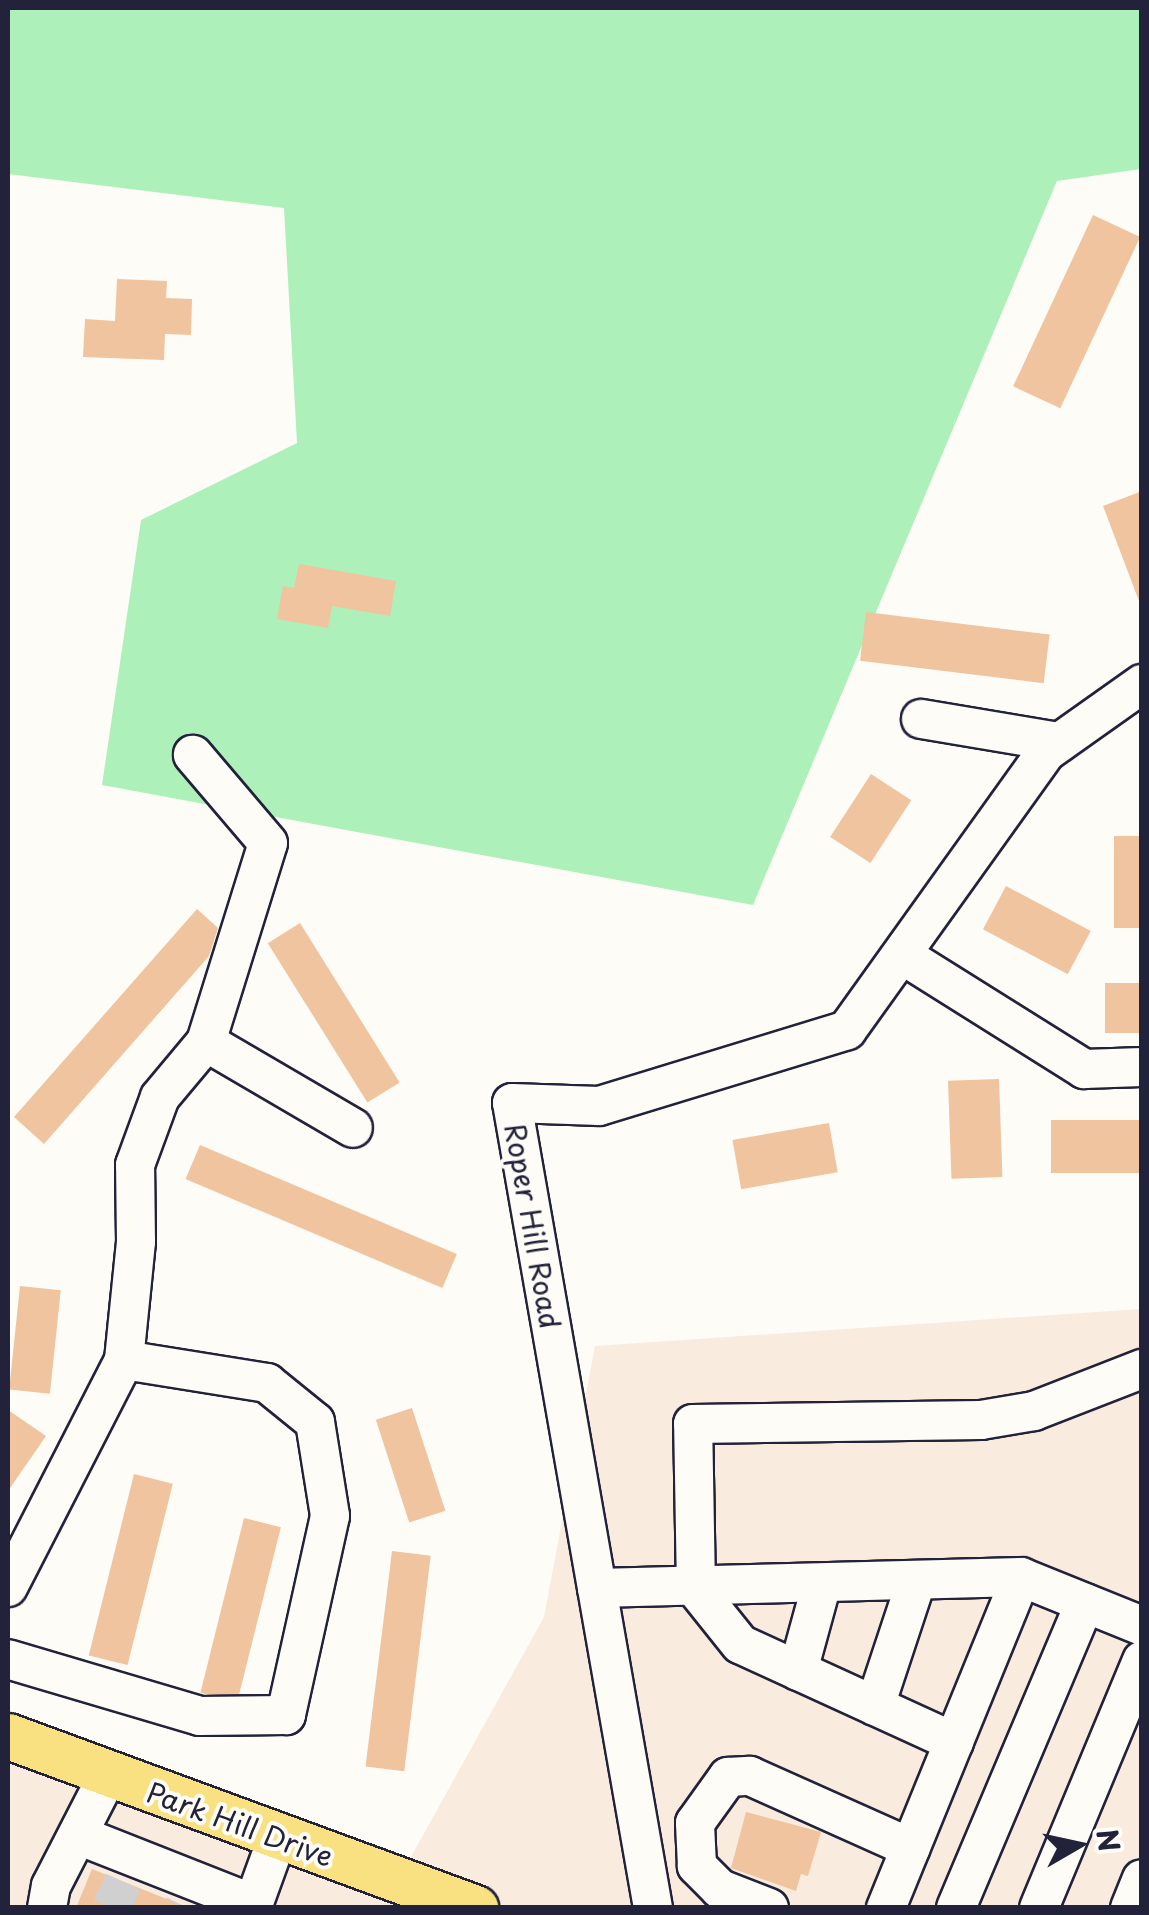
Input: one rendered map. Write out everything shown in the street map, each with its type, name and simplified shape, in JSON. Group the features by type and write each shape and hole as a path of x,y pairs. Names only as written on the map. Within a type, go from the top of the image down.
{"main road":[{"name":"Park Hill Drive","path":"8,1736 277,1839 475,1908"}],"street":[{"name":"Roper Hill Road","path":"653,1908 512,1103 598,1106 848,1030 1059,742 1142,684"},
{"path":"922,719 1059,742"},
{"path":"8,1587 124,1360 136,1242 135,1165 160,1097 206,1042 268,843 192,755"},
{"path":"904,956 1084,1069 1142,1067"},
{"path":"206,1042 354,1128"},
{"path":"8,1659 99,1691 200,1716 286,1716 330,1516 315,1422 268,1383 124,1360"},
{"path":"954,1742 740,1644 696,1589 693,1424 981,1420 1034,1411 1142,1370"},
{"path":"597,1588 821,1587 1022,1576 1142,1626"},
{"path":"886,1908 1022,1576"},
{"path":"875,1706 916,1582"},
{"path":"798,1670 821,1587"},
{"path":"956,1908 1085,1603"},
{"path":"1039,1908 1142,1661"},
{"path":"47,1908 51,1886 108,1775"},
{"path":"769,1908 720,1889 697,1866 696,1823 728,1777 750,1776 910,1848"},
{"path":"78,1835 128,1869 189,1894 253,1906 277,1839"},
{"path":"1130,1908 1142,1879"}],"shaded area":[{"path":"1141,1309 1141,1907 8,1907 8,1736 391,1893 544,1617 595,1346"}],"green space":[{"path":"8,8 1141,8 1141,169 1057,181 753,905 102,785 141,520 297,443 284,208 8,174"}],"building":[{"path":"1093,215 1140,237 1060,408 1013,386"},
{"path":"117,279 167,281 166,298 192,299 191,335 165,334 164,360 83,357 85,319 115,321"},
{"path":"1142,491 1142,601 1139,601 1103,506"},
{"path":"299,564 396,581 390,616 332,606 328,628 277,619 283,586 294,588"},
{"path":"866,612 1050,635 1044,683 860,661"},
{"path":"871,774 911,800 870,863 830,837"},
{"path":"1114,836 1142,836 1142,928 1114,928"},
{"path":"1006,886 1091,931 1068,974 983,929"},
{"path":"197,909 218,928 209,956 44,1144 14,1117"},
{"path":"300,923 400,1082 367,1103 268,943"},
{"path":"1105,983 1142,983 1142,1033 1105,1033"},
{"path":"999,1079 1002,1177 951,1179 948,1081"},
{"path":"1051,1120 1142,1120 1142,1173 1051,1173"},
{"path":"829,1123 838,1172 741,1189 732,1140"},
{"path":"200,1145 457,1254 442,1288 186,1179"},
{"path":"20,1286 61,1290 50,1394 9,1389"},
{"path":"412,1408 445,1511 409,1522 376,1420"},
{"path":"8,1410 46,1436 8,1491"},
{"path":"134,1474 173,1484 128,1665 89,1655"},
{"path":"244,1518 281,1527 237,1702 200,1693"},
{"path":"392,1551 431,1556 404,1771 366,1766"},
{"path":"746,1812 821,1832 808,1876 801,1874 796,1891 731,1868"},
{"path":"92,1869 184,1906 76,1908"}],"tunnel":[{"path":"111,1908 123,1882"}]}
